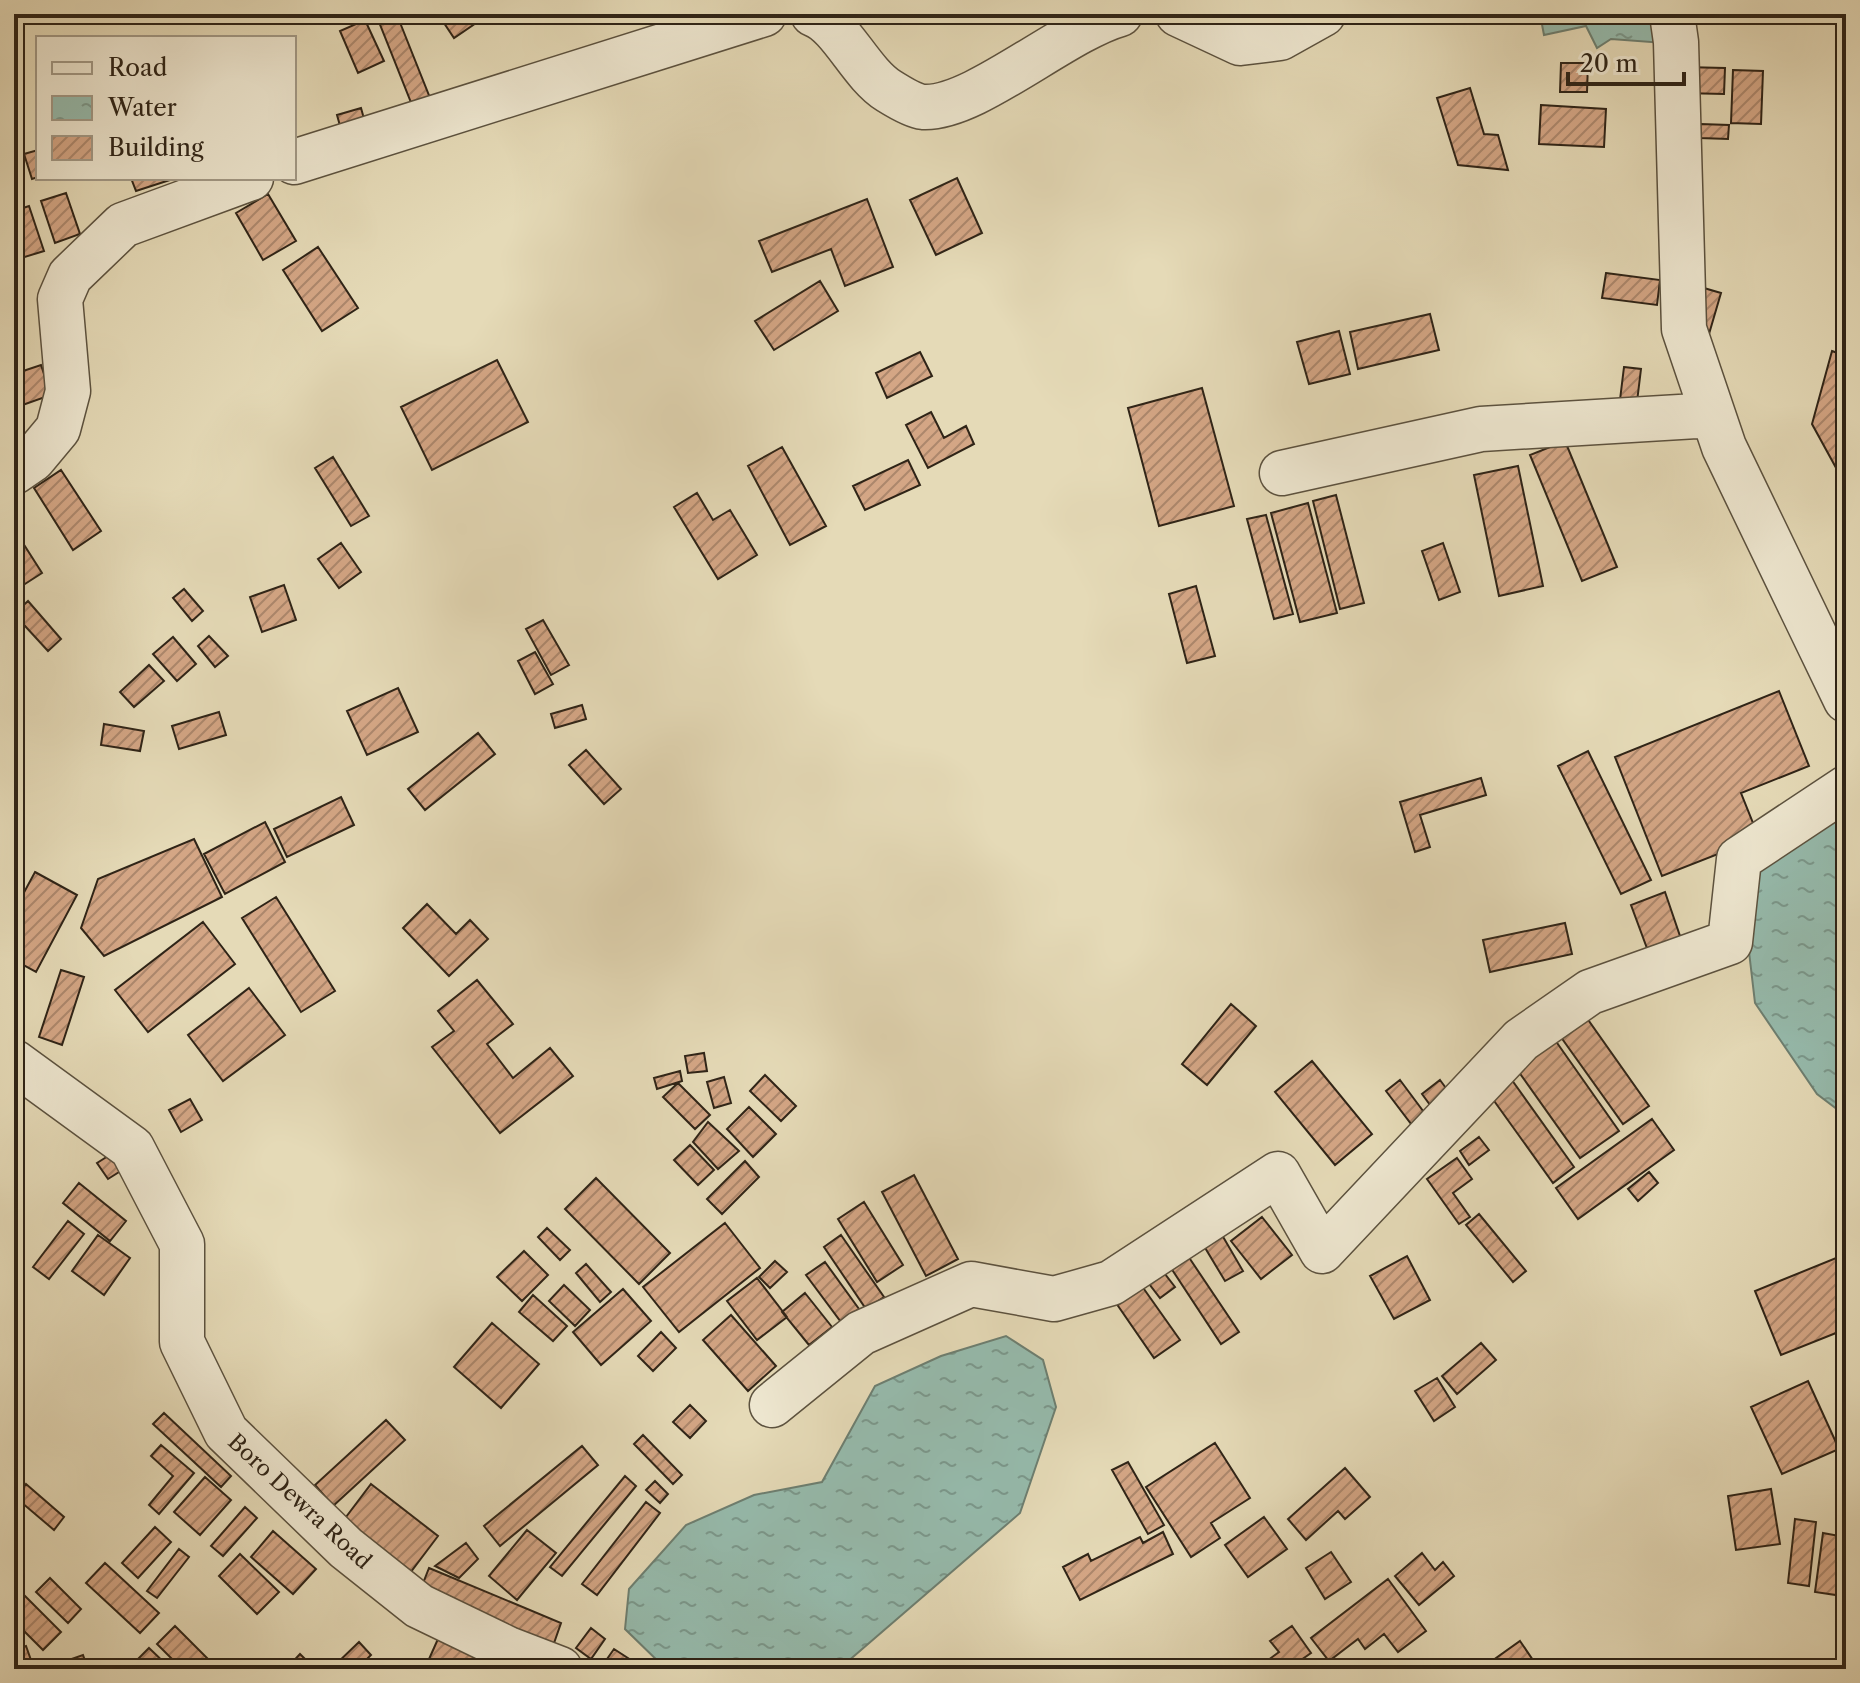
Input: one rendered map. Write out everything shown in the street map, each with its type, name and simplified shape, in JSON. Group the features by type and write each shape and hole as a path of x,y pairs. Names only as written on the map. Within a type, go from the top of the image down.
{"street":[{"path":"296,161 764,14"},
{"path":"813,14 825,18 859,65 889,91 922,107 968,96 1094,21 1120,14"},
{"path":"1178,14 1240,43 1280,38 1323,14"},
{"path":"1672,14 1677,58 1684,329 1724,447 1846,700"},
{"path":"14,472 33,459 58,429 68,391 60,299 70,276 123,225 246,180"},
{"path":"1282,473 1481,429 1713,415"},
{"path":"772,1405 861,1333 971,1284 1054,1299 1111,1283 1278,1174 1322,1251 1521,1040 1590,992 1730,942 1739,859 1846,788"},
{"name":"Boro Dewra Road","path":"14,1062 132,1148 182,1244 182,1342 226,1432 346,1548 419,1606 553,1668"}],"water":[{"path":"1540,14 1662,14 1664,43 1611,39 1597,48 1586,26 1544,35"},
{"path":"1846,801 1846,1116 1817,1094 1755,1003 1741,883"},
{"path":"1006,1336 1043,1360 1056,1407 1020,1513 839,1669 666,1669 625,1629 629,1589 686,1525 754,1495 822,1482 875,1386 941,1356"}],"building":[{"path":"438,14 479,14 482,19 454,38"},
{"path":"397,15 432,103 414,110 379,22"},
{"path":"365,20 384,61 358,73 340,31"},
{"path":"1561,63 1588,63 1587,92 1560,92"},
{"path":"1683,67 1725,68 1724,94 1682,93"},
{"path":"1733,70 1763,71 1761,124 1731,123"},
{"path":"1470,88 1484,134 1498,135 1508,170 1458,165 1437,98"},
{"path":"1541,105 1606,109 1604,147 1539,144"},
{"path":"361,108 366,126 342,133 337,115"},
{"path":"1700,124 1729,125 1728,139 1700,138"},
{"path":"36,151 36,178 32,179 24,154"},
{"path":"957,178 982,233 936,255 910,200"},
{"path":"132,180 170,180 136,191"},
{"path":"66,193 80,234 55,243 41,201"},
{"path":"268,194 296,241 263,260 236,213"},
{"path":"867,199 893,267 845,286 831,249 772,272 759,241"},
{"path":"29,206 44,251 15,260 14,211"},
{"path":"318,247 358,308 322,331 283,270"},
{"path":"1606,273 1660,280 1657,305 1602,298"},
{"path":"820,281 838,311 774,350 755,321"},
{"path":"1697,286 1721,293 1709,334 1685,326"},
{"path":"1430,314 1439,350 1358,369 1350,332"},
{"path":"1339,331 1350,374 1309,384 1297,342"},
{"path":"1832,351 1846,356 1846,486 1812,424"},
{"path":"920,352 932,376 887,398 876,373"},
{"path":"497,360 528,422 432,470 401,407"},
{"path":"41,365 51,395 14,408 14,374"},
{"path":"1624,367 1641,369 1636,410 1619,408"},
{"path":"1202,388 1234,506 1159,526 1128,408"},
{"path":"931,412 944,438 966,426 974,444 928,468 906,425"},
{"path":"1565,441 1617,567 1582,581 1530,455"},
{"path":"782,447 826,526 790,545 748,466"},
{"path":"333,457 369,516 351,526 315,468"},
{"path":"908,460 920,485 865,510 853,486"},
{"path":"1518,466 1543,586 1499,596 1474,475"},
{"path":"61,470 101,531 73,550 34,488"},
{"path":"697,493 713,520 730,510 757,555 718,579 674,507"},
{"path":"1336,495 1364,603 1340,609 1313,501"},
{"path":"1308,503 1337,613 1300,622 1271,513"},
{"path":"1266,515 1293,614 1274,619 1247,519"},
{"path":"14,529 42,573 14,591"},
{"path":"341,543 361,572 339,588 318,559"},
{"path":"1443,543 1460,592 1439,600 1422,551"},
{"path":"284,585 296,620 262,632 250,597"},
{"path":"1196,586 1215,656 1187,663 1169,594"},
{"path":"184,589 203,611 192,621 173,598"},
{"path":"28,601 61,639 48,651 14,614"},
{"path":"543,620 569,665 551,675 526,629"},
{"path":"209,636 228,656 215,667 198,646"},
{"path":"173,637 196,664 177,681 153,654"},
{"path":"535,652 553,684 535,694 518,661"},
{"path":"149,665 164,681 134,707 120,692"},
{"path":"398,688 418,732 367,755 347,711"},
{"path":"1779,691 1809,766 1741,793 1759,838 1662,876 1615,757"},
{"path":"582,705 586,719 555,728 551,714"},
{"path":"219,712 226,735 179,749 172,726"},
{"path":"104,724 144,731 140,751 101,745"},
{"path":"478,733 495,754 425,810 408,789"},
{"path":"586,750 621,789 604,804 569,765"},
{"path":"1588,751 1651,880 1621,894 1558,766"},
{"path":"1481,778 1486,795 1420,815 1430,847 1415,852 1400,802"},
{"path":"341,797 354,825 287,857 274,829"},
{"path":"265,822 285,862 225,894 204,854"},
{"path":"194,839 222,897 104,956 81,928 98,879"},
{"path":"35,872 77,895 36,972 14,960 14,911"},
{"path":"1665,892 1681,939 1648,951 1631,905"},
{"path":"276,897 335,991 301,1012 242,918"},
{"path":"427,904 456,934 470,920 488,939 449,976 403,928"},
{"path":"203,922 235,964 148,1032 115,990"},
{"path":"1565,923 1572,954 1490,972 1483,940"},
{"path":"61,970 84,977 62,1045 39,1037"},
{"path":"477,980 513,1024 487,1044 513,1078 550,1048 573,1076 500,1133 432,1047 454,1031 438,1011"},
{"path":"249,988 285,1035 223,1081 188,1035"},
{"path":"1231,1004 1256,1026 1207,1085 1182,1064"},
{"path":"1584,1014 1649,1106 1623,1124 1558,1033"},
{"path":"1555,1040 1619,1131 1580,1158 1516,1068"},
{"path":"704,1053 707,1071 688,1073 685,1056"},
{"path":"1312,1061 1372,1134 1335,1165 1275,1092"},
{"path":"680,1071 682,1081 657,1089 654,1078"},
{"path":"765,1075 796,1106 781,1121 750,1091"},
{"path":"1509,1076 1574,1167 1553,1183 1487,1091"},
{"path":"724,1077 731,1103 714,1108 707,1082"},
{"path":"1400,1080 1432,1123 1418,1133 1386,1091"},
{"path":"1440,1080 1454,1099 1436,1113 1422,1094"},
{"path":"678,1083 710,1115 695,1129 663,1097"},
{"path":"190,1099 202,1120 181,1132 169,1110"},
{"path":"749,1107 776,1134 753,1157 727,1129"},
{"path":"1652,1119 1674,1150 1578,1219 1556,1188"},
{"path":"708,1122 739,1151 718,1169 693,1142"},
{"path":"1479,1137 1489,1150 1469,1165 1460,1151"},
{"path":"690,1145 714,1170 698,1185 674,1160"},
{"path":"116,1151 127,1167 108,1179 97,1163"},
{"path":"1457,1158 1472,1179 1453,1193 1470,1217 1459,1224 1427,1179"},
{"path":"745,1161 759,1177 722,1214 707,1199"},
{"path":"1649,1172 1658,1183 1638,1201 1628,1189"},
{"path":"914,1175 958,1259 926,1276 882,1192"},
{"path":"596,1178 670,1253 639,1284 565,1209"},
{"path":"79,1183 126,1221 110,1241 63,1203"},
{"path":"864,1202 903,1265 877,1282 838,1219"},
{"path":"1479,1214 1526,1271 1513,1282 1466,1225"},
{"path":"1262,1217 1292,1255 1261,1279 1231,1241"},
{"path":"68,1221 84,1234 49,1279 33,1267"},
{"path":"725,1223 760,1268 679,1332 643,1287"},
{"path":"547,1228 570,1250 560,1260 538,1237"},
{"path":"98,1235 130,1258 104,1295 72,1271"},
{"path":"841,1235 884,1297 866,1309 824,1247"},
{"path":"1222,1235 1243,1271 1225,1281 1204,1246"},
{"path":"524,1251 548,1275 522,1301 497,1277"},
{"path":"1186,1253 1239,1332 1221,1344 1169,1265"},
{"path":"1846,1254 1846,1329 1781,1355 1755,1291"},
{"path":"1407,1256 1430,1300 1394,1319 1370,1276"},
{"path":"775,1261 787,1272 770,1288 759,1277"},
{"path":"825,1262 859,1309 841,1322 806,1275"},
{"path":"586,1264 611,1292 600,1302 576,1273"},
{"path":"1158,1265 1175,1287 1160,1298 1143,1276"},
{"path":"757,1278 787,1317 757,1340 727,1301"},
{"path":"1139,1282 1180,1340 1154,1358 1114,1300"},
{"path":"564,1285 590,1310 575,1326 549,1301"},
{"path":"623,1289 651,1321 601,1365 573,1332"},
{"path":"805,1293 832,1327 809,1345 782,1312"},
{"path":"533,1295 567,1326 553,1341 519,1312"},
{"path":"731,1315 776,1366 748,1391 703,1340"},
{"path":"492,1323 539,1364 501,1408 454,1367"},
{"path":"661,1332 676,1348 653,1371 638,1356"},
{"path":"1481,1343 1496,1360 1457,1394 1442,1376"},
{"path":"1437,1378 1455,1407 1434,1421 1415,1391"},
{"path":"1808,1381 1839,1449 1782,1474 1751,1407"},
{"path":"690,1405 706,1421 690,1438 673,1422"},
{"path":"164,1413 231,1476 221,1487 153,1424"},
{"path":"386,1420 405,1440 333,1506 315,1485"},
{"path":"643,1435 682,1475 673,1484 634,1444"},
{"path":"1215,1443 1250,1498 1211,1523 1220,1538 1191,1557 1146,1487"},
{"path":"161,1445 194,1473 159,1514 149,1505 173,1476 151,1456"},
{"path":"582,1446 598,1465 500,1546 484,1526"},
{"path":"1128,1462 1164,1525 1148,1534 1112,1470"},
{"path":"1345,1468 1370,1497 1345,1519 1338,1511 1306,1540 1288,1519"},
{"path":"625,1476 636,1486 562,1576 550,1567"},
{"path":"205,1477 231,1500 200,1535 174,1512"},
{"path":"655,1481 668,1494 660,1503 646,1490"},
{"path":"26,1484 64,1517 54,1530 15,1497"},
{"path":"371,1484 438,1536 410,1573 343,1521"},
{"path":"1771,1489 1780,1544 1736,1550 1728,1496"},
{"path":"646,1502 660,1513 597,1595 582,1584"},
{"path":"245,1507 257,1518 223,1556 211,1546"},
{"path":"1264,1517 1287,1549 1248,1577 1225,1545"},
{"path":"1795,1519 1816,1522 1809,1586 1788,1583"},
{"path":"155,1527 171,1542 138,1578 122,1563"},
{"path":"527,1530 556,1553 517,1600 489,1576"},
{"path":"273,1531 316,1569 293,1594 251,1557"},
{"path":"1163,1532 1173,1554 1080,1600 1063,1567 1088,1554 1091,1561 1140,1537 1143,1543"},
{"path":"1823,1533 1845,1537 1836,1595 1815,1592"},
{"path":"466,1543 478,1559 459,1578 435,1566"},
{"path":"179,1549 189,1557 157,1598 147,1591"},
{"path":"1331,1552 1351,1582 1325,1599 1306,1568"},
{"path":"1422,1553 1435,1570 1443,1562 1454,1576 1419,1605 1395,1576"},
{"path":"240,1554 279,1592 257,1614 219,1576"},
{"path":"105,1563 159,1613 140,1633 86,1583"},
{"path":"429,1568 561,1623 553,1646 420,1591"},
{"path":"50,1578 81,1609 68,1623 36,1592"},
{"path":"1388,1579 1426,1631 1398,1652 1384,1634 1365,1649 1358,1639 1329,1661 1311,1638"},
{"path":"14,1585 61,1632 43,1650 14,1621"},
{"path":"175,1626 218,1669 182,1669 157,1644"},
{"path":"1292,1626 1311,1653 1288,1669 1262,1669 1260,1666 1279,1652 1270,1641"},
{"path":"591,1628 605,1639 591,1659 576,1648"},
{"path":"442,1630 513,1669 425,1668"},
{"path":"1520,1641 1539,1669 1482,1669 1482,1668"},
{"path":"359,1642 371,1655 357,1669 331,1669"},
{"path":"26,1646 32,1663 20,1668 14,1650"},
{"path":"149,1648 171,1669 136,1669 132,1665"},
{"path":"614,1649 637,1664 633,1669 600,1669"},
{"path":"300,1654 313,1667 286,1669"},
{"path":"83,1655 88,1669 43,1669"}]}
